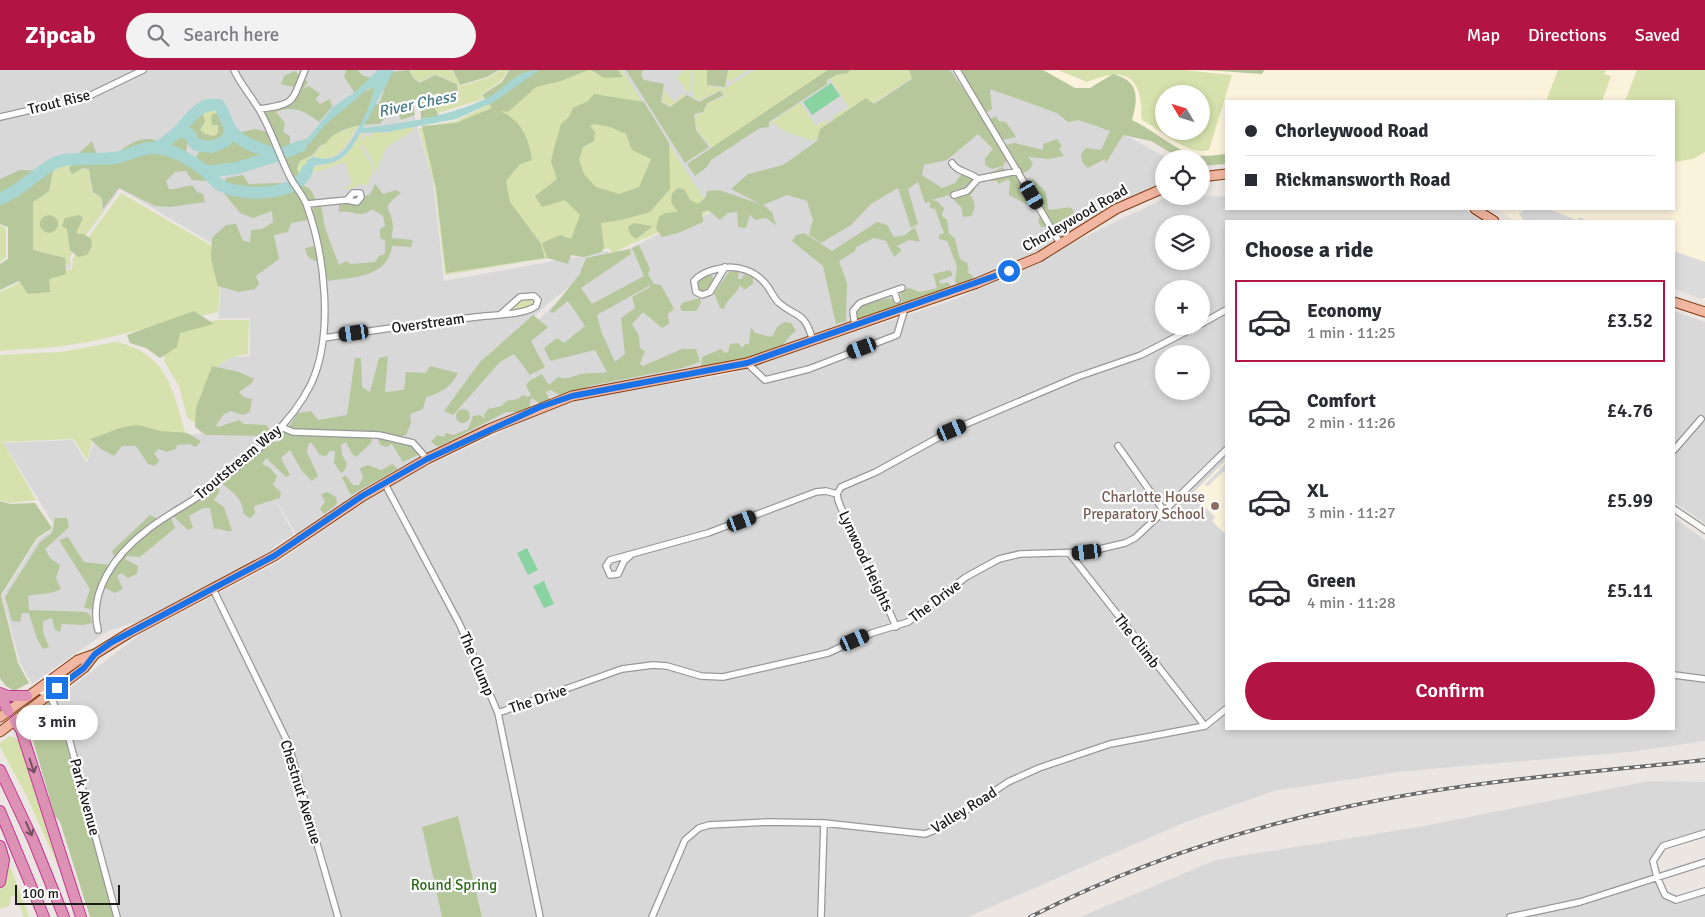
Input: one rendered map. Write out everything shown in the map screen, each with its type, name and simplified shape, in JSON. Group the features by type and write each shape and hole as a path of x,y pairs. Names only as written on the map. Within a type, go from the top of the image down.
{"highway":[{"path":"4,714 0,694 8,696 31,693"},
{"path":"15,721 21,730 80,917"},
{"path":"0,770 30,832 64,917"},
{"path":"0,812 44,917"},
{"path":"0,846 4,870 0,882"}],"main road":[{"path":"1210,176 1225,174"},
{"name":"Chorleywood Road","path":"95,654 129,633 274,556 362,496 427,459 506,422 572,396 747,363 813,341 1009,271 1060,244 1122,206 1155,192"},
{"path":"1477,210 1492,220"},
{"path":"1675,302 1705,312"},
{"path":"15,721 4,714 78,660 95,654"},
{"path":"0,732 84,668 95,654"},
{"path":"0,724 15,721"}],"street":[{"name":"Trout Rise","path":"0,116 87,97 143,70"},
{"name":"Troutstream Way","path":"98,630 95,618 97,594 108,572 122,554 145,531 217,483 281,428 302,401 311,384 324,338 322,280 307,204 290,178 276,143 259,109 240,84 234,70"},
{"path":"259,109 283,106 292,98 305,70"},
{"path":"957,70 1060,244"},
{"path":"952,163 955,169 972,174 978,179"},
{"path":"954,195 967,191 978,179 1018,171"},
{"path":"307,204 347,200"},
{"path":"726,267 710,292 702,295 696,292 694,281 698,276 726,267 743,269 762,280 779,303 800,315 813,341"},
{"path":"854,326 853,311 860,303 902,288"},
{"path":"894,291 897,300"},
{"name":"Overstream","path":"324,338 502,314 532,309 536,306 538,300 534,296 520,297 502,314"},
{"path":"747,363 765,380 809,369 897,335 905,308"},
{"path":"1210,319 1225,311"},
{"name":"Lynwood Heights","path":"896,627 870,566 853,538 837,494 844,484 876,472 952,430 1077,377 1141,355 1180,335"},
{"path":"1675,449 1701,419"},
{"path":"281,428 293,432 379,435 413,443 427,459"},
{"path":"1118,446 1164,511"},
{"name":"The Drive","path":"498,713 622,669 639,666 660,666 700,676 723,677 828,653 872,633 908,622 966,577 999,559 1020,554 1070,554 1125,543 1135,538 1225,451"},
{"name":"The Clump","path":"385,484 460,625 498,713 540,917"},
{"path":"631,555 624,561 622,569 616,575 608,573 606,566 613,560 742,521 816,492 826,491 837,494"},
{"path":"1675,510 1705,530"},
{"name":"The Climb","path":"1070,554 1205,726"},
{"path":"613,560 620,562 622,569"},
{"name":"Chestnut Avenue","path":"213,589 288,743 338,917"},
{"path":"1675,675 1705,679"},
{"path":"31,693 49,694 50,680"},
{"name":"Park Avenue","path":"49,694 67,732 117,917"},
{"name":"Valley Road","path":"652,917 685,840 695,830 709,825 824,823 925,834 940,828 1008,782 1040,768 1110,744 1205,726 1225,710"},
{"path":"821,917 824,823"},
{"path":"1705,833 1660,848 1653,861 1662,893 1676,900 1705,891"},
{"path":"1510,917 1580,902 1705,862"}],"shaded area":[{"path":"0,70 479,70 409,97 433,181 444,281 608,251 610,255 550,302 514,335 544,399 417,461 297,536 261,474 294,534 271,549 273,553 140,621 108,631 32,684 20,663 2,596 37,540 55,527 4,443 73,440 87,463 94,440 201,434 196,424 210,377 217,366 232,357 250,356 250,318 218,319 221,290 213,244 120,189 70,257 71,268 28,276 0,197"},
{"path":"620,70 992,70 1051,95 1155,151 1155,186 999,272 816,335 691,373 544,398 517,340 553,306 612,257 665,231 713,212 683,170"},
{"path":"1013,70 1705,70 1705,300 1675,289 1675,220 1514,220 1498,210 1675,210 1675,100 1225,100 1225,164 1210,165 1210,150 1169,150 1091,105"},
{"path":"1210,196 1225,196 1225,210 1465,210 1481,220 1225,220 1225,730 1675,730 1675,519 1705,540 1705,741 1630,752 1405,771 1274,791 1183,823 968,917 482,917 458,817 422,827 442,917 115,917 51,702 142,633 278,562 380,491 406,476 550,409 582,399 728,374 956,299 1155,203 1155,205 1210,205"},
{"path":"1523,210 1551,210 1576,220 1523,220 1519,214"},
{"path":"1675,251 1705,262 1705,298 1701,299 1675,289"},
{"path":"1675,311 1705,322 1705,524 1675,503"},
{"name":"Charlotte House Preparatory School","path":"1225,461 1225,534 1212,521 1215,517 1192,494"},
{"path":"1225,464 1225,470 1208,486 1204,485"},
{"path":"1649,781 1705,782 1705,829 1659,844 1649,861 1661,897 1676,905 1705,895 1705,917 1080,917 1216,860 1424,826"}],"green space":[{"path":"346,70 358,70 362,75 374,79 373,86 360,94 376,86 372,105 379,104 391,72 409,70 413,78 420,83 435,75 457,84 459,99 446,103 438,93 429,96 439,116 421,119 420,98 413,102 415,115 401,120 397,109 392,108 380,124 357,126 343,130 321,145 312,155 300,161 297,168 301,184 310,189 319,205 305,209 308,220 291,223 288,232 274,235 279,259 256,276 259,284 255,289 239,292 218,286 211,259 212,238 226,225 236,224 243,241 250,242 251,230 262,229 273,222 272,211 253,218 240,213 223,192 226,178 243,175 249,184 281,183 292,188 300,185 297,185 277,151 240,163 209,168 205,181 192,180 186,171 175,172 166,181 169,189 193,186 196,191 203,194 205,202 170,207 155,206 119,188 103,209 102,198 93,192 89,169 83,168 72,174 69,169 75,157 92,141 97,155 111,153 113,163 122,163 122,149 139,140 149,139 166,145 179,134 188,141 186,151 195,158 202,148 212,149 221,147 231,139 233,134 255,129 267,132 263,112 284,106 291,100 297,88 281,84 284,76 295,71 308,82 303,89 309,86 320,94 315,99 320,104 330,99 332,107 319,122 299,110 288,109 276,112 285,123 283,132 290,136 290,145 306,139 322,127 334,109 357,96 344,77"},
{"path":"410,70 452,70 460,86 487,78 501,70 508,70 501,81 481,95 483,99 438,113 430,97 437,94 446,104 460,100 458,84 435,74 420,82 413,77"},
{"path":"453,70 499,70 487,77 460,85"},
{"path":"509,70 588,70 561,81 536,87 508,112 500,111 519,125 529,144 532,160 520,164 506,181 510,202 541,244 545,258 446,273 436,188 422,126 456,123 492,108 482,95 502,82"},
{"path":"539,70 622,70 707,204 735,202 633,243 612,254 609,248 445,275 435,188 419,128 456,121 494,102"},
{"path":"591,70 618,70 623,77 604,78"},
{"path":"626,70 643,70 641,76 644,80 664,84 661,102 670,107 687,95 699,102 720,91 724,95 707,103 703,112 694,114 696,130 709,147 685,163"},
{"path":"684,70 692,70 690,91 688,93 677,78"},
{"path":"694,70 707,70 707,86 725,88 755,70 831,70 712,148 697,130 695,115 703,113 708,103 726,96 720,90 702,99 691,100 694,96 692,92"},
{"path":"707,70 728,70 725,87 707,85"},
{"path":"729,70 748,70 730,82 727,78"},
{"path":"828,70 850,70 848,73 836,75 827,80 827,84 769,122 769,127 760,128 711,160 707,167 695,176 687,164"},
{"path":"840,70 915,70 917,75 813,141 787,132 771,122 800,103 816,126 827,119 826,124 831,125 834,116 849,107 829,77"},
{"path":"909,70 950,70 985,120 955,70 1043,70 1075,88 1090,88 1113,74 1128,81 1135,91 1136,98 1132,120 1155,133 1155,140 1166,140 1182,150 1166,150 1151,141 1123,135 1106,163 1105,159 1088,168 1082,162 1081,154 1086,148 1101,150 1110,131 1079,120 1068,122 1057,113 990,89 992,109 986,113 990,119 996,116 999,121 1006,122 1016,137 1003,140 1005,145 1015,143 1043,150 1043,144 1057,139 1062,146 1059,149 1064,156 1049,159 1028,157 1033,163 1032,166 1020,174 1017,174 1008,157 1003,166 992,169 985,165 985,158 993,149 978,134 947,160 924,165 922,175 942,188 955,183 963,172 972,175 974,180 970,185 975,190 970,195 975,205 971,216 963,217 961,207 949,195 932,200 937,201 944,208 942,216 947,220 949,233 955,239 960,259 967,263 969,270 967,272 973,276 969,284 958,285 955,282 957,266 947,241 939,239 939,235 944,233 935,209 930,208 930,202 925,203 918,182 908,189 918,224 911,228 898,188 871,204 851,225 821,243 809,235 813,220 807,201 787,195 763,205 772,212 776,225 766,218 755,220 750,215 746,228 738,227 737,212 728,213 720,220 708,210 702,212 703,222 678,233 662,237 656,229 659,217 665,213 678,212 671,202 672,193 678,188 685,190 690,200 698,204 706,197 707,191 719,190 760,204 731,189 748,174 783,165 817,141 820,129 866,98 874,104 912,79"},
{"path":"1058,70 1184,70 1232,75 1209,150 1193,150 1173,140 1210,140 1210,85 1155,85 1155,128 1142,120 1139,93 1130,79 1116,75 1087,82"},
{"path":"1205,70 1264,70 1262,74"},
{"path":"1558,70 1606,70 1604,74 1611,76 1602,100 1546,100"},
{"path":"1637,70 1705,70 1705,152 1693,159 1675,162 1675,100 1625,100"},
{"path":"831,83 840,96 812,115 803,102"},
{"path":"664,90 674,102 683,94 686,95 671,106 662,102"},
{"path":"594,94 644,102 669,143 670,189 650,212 601,223 604,248 602,252 584,257 571,255 568,264 547,258 542,243 560,235 571,239 580,215 565,200 542,207 535,196 557,179 551,162 561,124 569,117 573,108 588,101","holes":["594,124 610,127 626,134 632,150 651,159 639,187 619,194 596,187 584,174 579,160 583,147 594,141 595,132 590,126"]},
{"path":"211,107 217,108 225,117 215,113 218,133 214,136 205,134 200,130 205,122 202,110"},
{"path":"202,110 205,122 200,130 205,134 214,136 218,133 218,125 212,125 211,116 214,113 225,117 228,129 224,140 212,144 201,144 190,130 185,128 192,118"},
{"path":"358,125 341,151 329,158 313,156 307,160 304,173 299,179 297,168 300,161 313,155 333,135"},
{"path":"414,126 414,130 387,147 374,174 372,159 361,143 364,135 369,137 373,132 387,133"},
{"path":"360,134 363,134 362,148 370,162 371,168 371,176 367,186 363,184 347,190 345,187 352,184 345,162 316,172 311,171 316,166 333,163 344,157"},
{"path":"1225,154 1225,164 1210,165 1210,156"},
{"path":"55,165 70,165 68,169 72,174 82,169 89,170 92,192 101,198 103,212 69,257 70,265 66,265 65,258 34,250 33,202 49,192 53,171 51,168"},
{"path":"1003,167 1005,172 1018,175 1026,182 1033,179 1046,192 1048,209 1072,208 1075,217 1069,225 1041,227 1038,221 1040,216 1036,209 1009,195 1010,182 1008,179 999,184 997,181 991,181 990,173"},
{"path":"20,170 53,171 49,191 33,202 33,250 65,258 66,274 49,279 50,292 28,294 19,281 0,290 0,264 8,259 8,227 0,224 0,179"},
{"path":"375,184 383,194 396,190 401,193 388,206 393,227 392,238 413,240 411,247 392,246 389,257 384,264 368,274 328,281 322,263 310,258 305,248 321,245 311,209 321,205 325,228 339,265 346,261 351,264 375,262 379,256 385,254 385,241 380,238 380,229 385,226 383,216 372,209 364,214 339,212 339,204 360,203 360,198 370,194"},
{"path":"121,193 212,246 220,290 218,312 93,341 55,347 0,351 0,292 27,279 72,269 73,258"},
{"path":"49,215 55,218 58,224 55,230 49,233 43,230 40,224 43,218"},
{"path":"79,215 83,218 77,234 84,234 91,239 92,246 87,255 78,257 70,250 67,229 62,226 65,218"},
{"path":"877,222 887,225 894,237 905,235 915,227 920,242 909,240 897,246 902,250 894,257 886,241 874,238 856,247 855,251 839,261 847,283 846,321 836,324 823,266 792,241 796,235 804,233 832,251"},
{"path":"634,223 653,226 636,239 630,234 628,227"},
{"path":"0,225 6,228 6,258 0,262"},
{"path":"639,245 650,269 648,274 654,284 661,285 674,309 668,314 669,324 662,328 643,312 632,324 639,336 640,348 645,351 640,364 643,366 682,349 696,349 700,362 682,368 589,386 578,393 561,396 551,390 546,392 550,400 540,404 532,398 530,400 530,408 526,412 506,412 438,447 431,442 437,435 444,437 446,433 453,435 468,429 473,416 480,415 485,419 484,415 488,409 502,406 506,401 518,399 523,395 528,397 531,395 526,386 529,381 542,374 549,385 558,377 568,378 585,373 607,372 595,350 550,361 544,348 557,338 564,343 585,326 568,301 553,313 550,311 580,274 586,258 630,249 631,254 581,288 592,304 644,276 632,248","holes":["647,280 650,287 632,297 635,308 621,318 625,354 615,362 601,331 597,315 649,286"]},
{"path":"739,270 738,279 742,279 744,274 753,278 753,284 744,290 740,285 724,309 720,308 714,293 729,272"},
{"path":"950,270 953,275 939,281 941,284 948,282 951,287 949,291 876,313 862,321 853,321 851,307 865,297 876,294 881,300 891,298 895,304 902,302 900,292 909,288 920,292 937,288 933,274"},
{"path":"711,274 714,280 707,289 700,291 697,287 699,279"},
{"path":"532,297 536,303 530,308 510,310 522,299"},
{"path":"700,298 701,303 696,311 682,311 680,307 682,303"},
{"path":"194,311 214,324 180,333 177,347 160,358 146,348 130,343 127,335"},
{"path":"533,315 548,327 531,341 545,367 530,375 514,354 500,362 453,415 444,411 480,362"},
{"path":"217,320 249,320 248,354 223,362 215,369 205,387 195,423 187,417 179,386 164,361 169,331"},
{"path":"784,322 791,323 796,331 779,350 772,354 757,359 736,361 734,365 701,368 702,357 721,349 725,353 728,352 730,344 738,343 742,348 745,344 749,344 751,327 755,333 772,337 777,327"},
{"path":"116,342 133,347 157,364 171,387 185,432 183,434 93,439 87,460 74,439 3,442 36,500 10,503 0,500 0,355 61,352"},
{"path":"388,356 385,392 404,390 406,372 426,373 430,366 458,373 445,389 426,397 423,409 410,414 411,423 406,435 398,437 413,444 422,453 403,462 392,444 386,447 380,445 378,438 372,438 371,443 356,457 352,454 346,442 341,445 342,455 347,463 345,470 341,473 334,463 335,451 330,451 326,456 320,455 311,442 308,445 307,452 318,476 312,481 302,471 290,450 281,458 290,475 286,477 266,458 262,464 269,467 277,476 273,485 281,492 280,498 254,506 255,513 250,519 243,513 239,499 221,483 273,441 278,442 298,413 311,411 318,420 347,415 355,358 361,358 362,387 370,392 379,358"},
{"path":"212,366 239,372 254,379 252,383 239,392 244,397 252,399 250,412 243,415 231,411 224,414 216,425 218,427 239,420 244,424 266,425 271,431 269,436 206,435 195,427 196,408"},
{"path":"463,409 468,411 470,416 468,421 463,423 458,421 456,416 458,411"},
{"path":"139,425 160,431 187,433 201,441 196,447 189,444 177,445 176,449 167,452 159,449 154,453 159,461 155,466 148,464 136,446 122,446 114,456 101,449 90,439 120,428"},
{"path":"392,464 398,469 351,495 342,478 345,475 353,485 359,485 363,477 360,468 368,465 381,470"},
{"path":"217,486 220,491 214,500 224,507 232,531 214,529 210,508 203,508 189,516 193,528 188,530 173,516 203,498"},
{"path":"327,492 336,497 337,504 324,514 320,509 325,502 321,494"},
{"path":"0,501 10,504 35,503 52,528 37,538 1,595 18,663 29,683 14,691 6,686 0,678"},
{"path":"150,515 158,519 171,518 175,528 140,557 127,556 125,559 138,566 137,574 128,578 121,573 117,576 123,589 115,593 105,588 98,588 92,610 84,607 90,589 59,540 68,537 84,562 111,565 115,560 112,551"},
{"path":"55,518 67,518 69,527 45,549 50,558 60,565 56,578 61,589 28,596 29,610 86,612 91,616 92,623 83,625 62,624 60,632 55,630 52,618 43,621 43,632 49,647 43,649 37,639 29,613 22,613 20,622 12,621 5,597 40,542 52,533"},
{"path":"527,548 538,570 528,575 517,553"},
{"path":"544,581 554,604 544,608 533,586"},
{"path":"45,702 51,702 65,732 115,917 90,917 60,822 55,816 28,724 28,715"},
{"path":"10,736 18,740 23,749 62,866 59,868 26,795 0,747 0,743"},
{"name":"Round Spring","path":"458,816 482,917 442,917 422,827"},
{"path":"9,863 29,917 24,917 15,895 11,896 10,905 0,909 0,890 6,879"}],"water":[{"path":"378,70 394,70 363,128 410,121 459,109 487,98 517,76 539,70 494,102 456,119 387,132 360,133 344,156 333,162 316,165 300,184 298,181 305,173 307,160 313,157 321,159 332,158 339,155 347,147 366,112 374,88 369,88 326,124 310,143 287,156 284,151 308,138 333,107 355,92"}],"waterway":[{"name":"River Chess","path":"158,148 180,130 201,108 212,105 219,105 229,127 235,135 253,146 279,155 301,146"},
{"name":"River Chess","path":"179,131 189,134 196,145 212,147 226,141 231,130"},
{"name":"River Chess","path":"0,199 8,196 42,171 62,160 114,158 152,148 164,149 183,156 200,167 220,185 243,192 270,192 282,189 302,179 307,170"},
{"name":"River Chess","path":"206,172 237,168 279,155"}],"railway":[{"path":"1030,917 1145,866 1224,839 1305,816 1390,798 1480,784 1705,760"}],"place":[{"name":"Charlotte House Preparatory School","path":"1215,506"}],"route":[{"path":"57,688 84,668 95,654 112,642 274,556 362,496 427,459 489,429 540,407 572,396 747,363 803,345 1009,271"}]}
